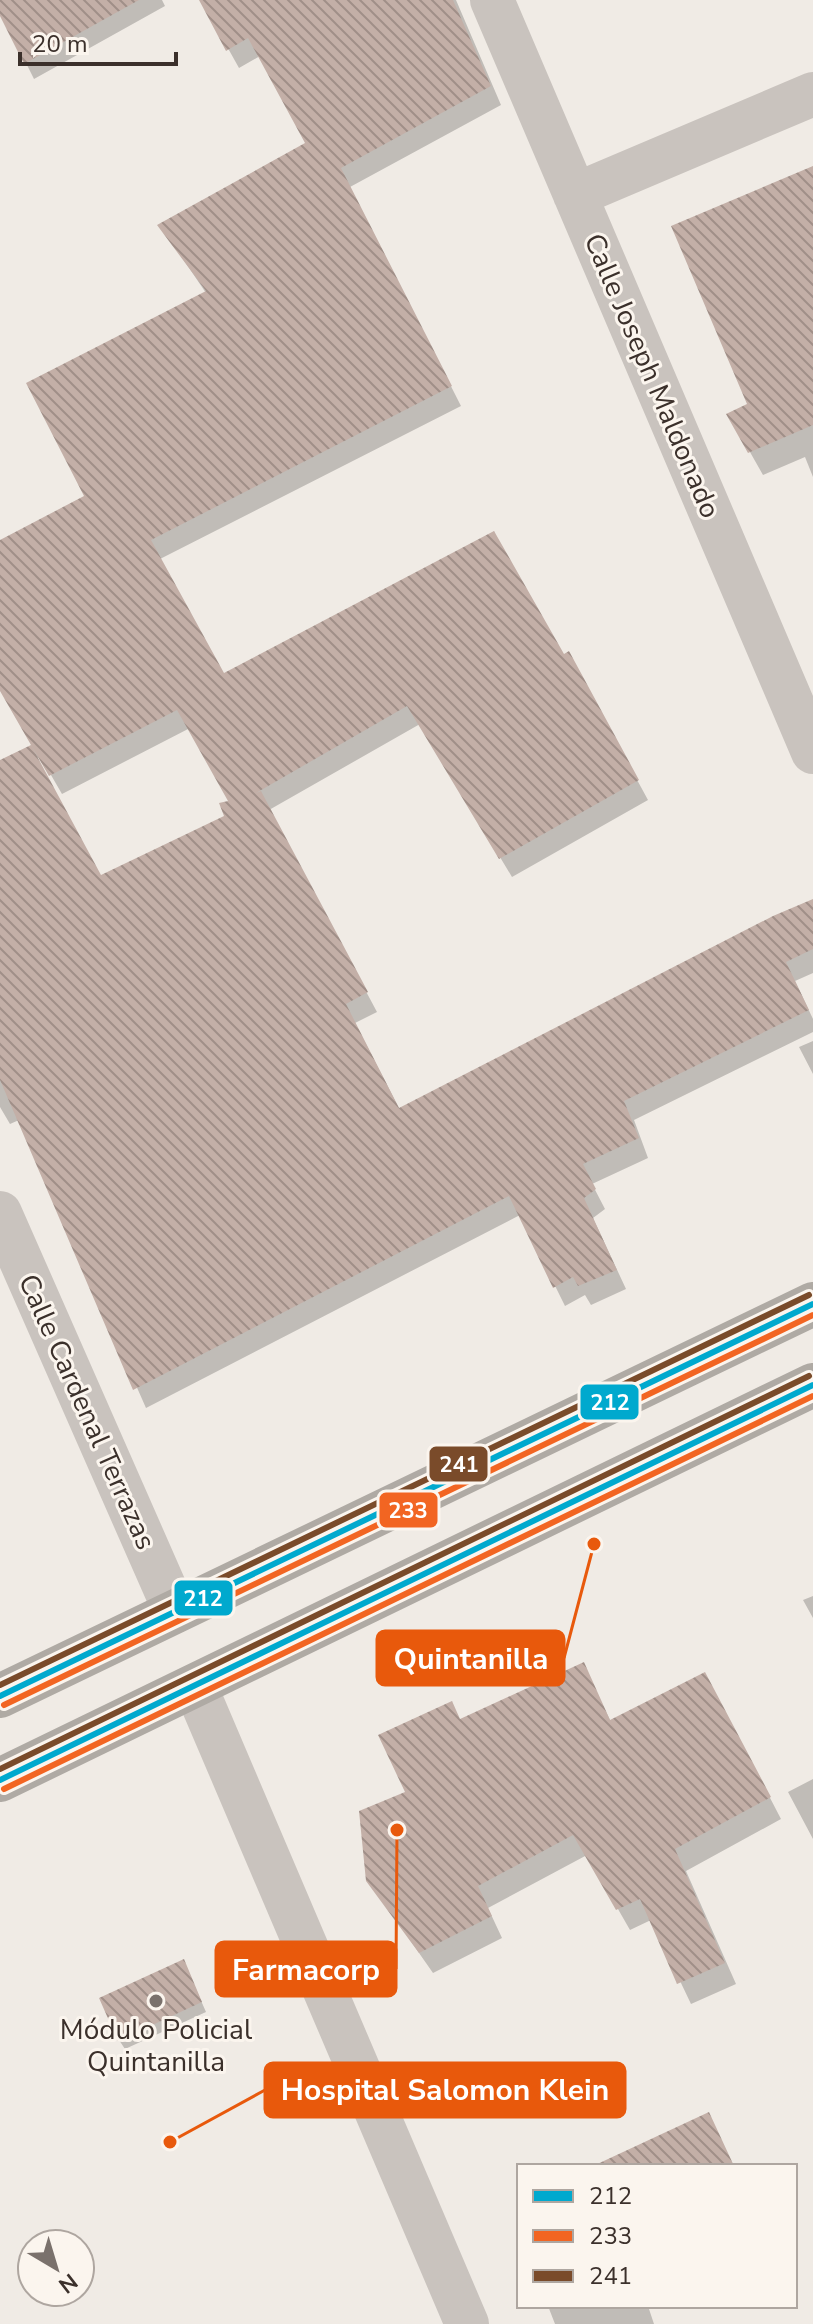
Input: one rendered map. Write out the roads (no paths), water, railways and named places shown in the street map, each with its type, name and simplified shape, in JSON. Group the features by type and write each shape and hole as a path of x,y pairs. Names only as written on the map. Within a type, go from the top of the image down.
{"highway":[{"path":"0,1696 813,1304"},
{"path":"0,1780 813,1385"}],"street":[{"name":"Calle Joseph Maldonado","path":"492,0 813,752"},
{"path":"575,195 813,94"},
{"name":"Calle Cardenal Terrazas","path":"0,1213 175,1611"},
{"path":"195,1686 467,2324"}],"place":[{"name":"Quintanilla","path":"594,1544"},
{"name":"Farmacorp","path":"397,1830"},
{"name":"Módulo Policial Quintanilla","path":"156,2001"},
{"name":"Hospital Salomon Klein","path":"170,2142"}]}
